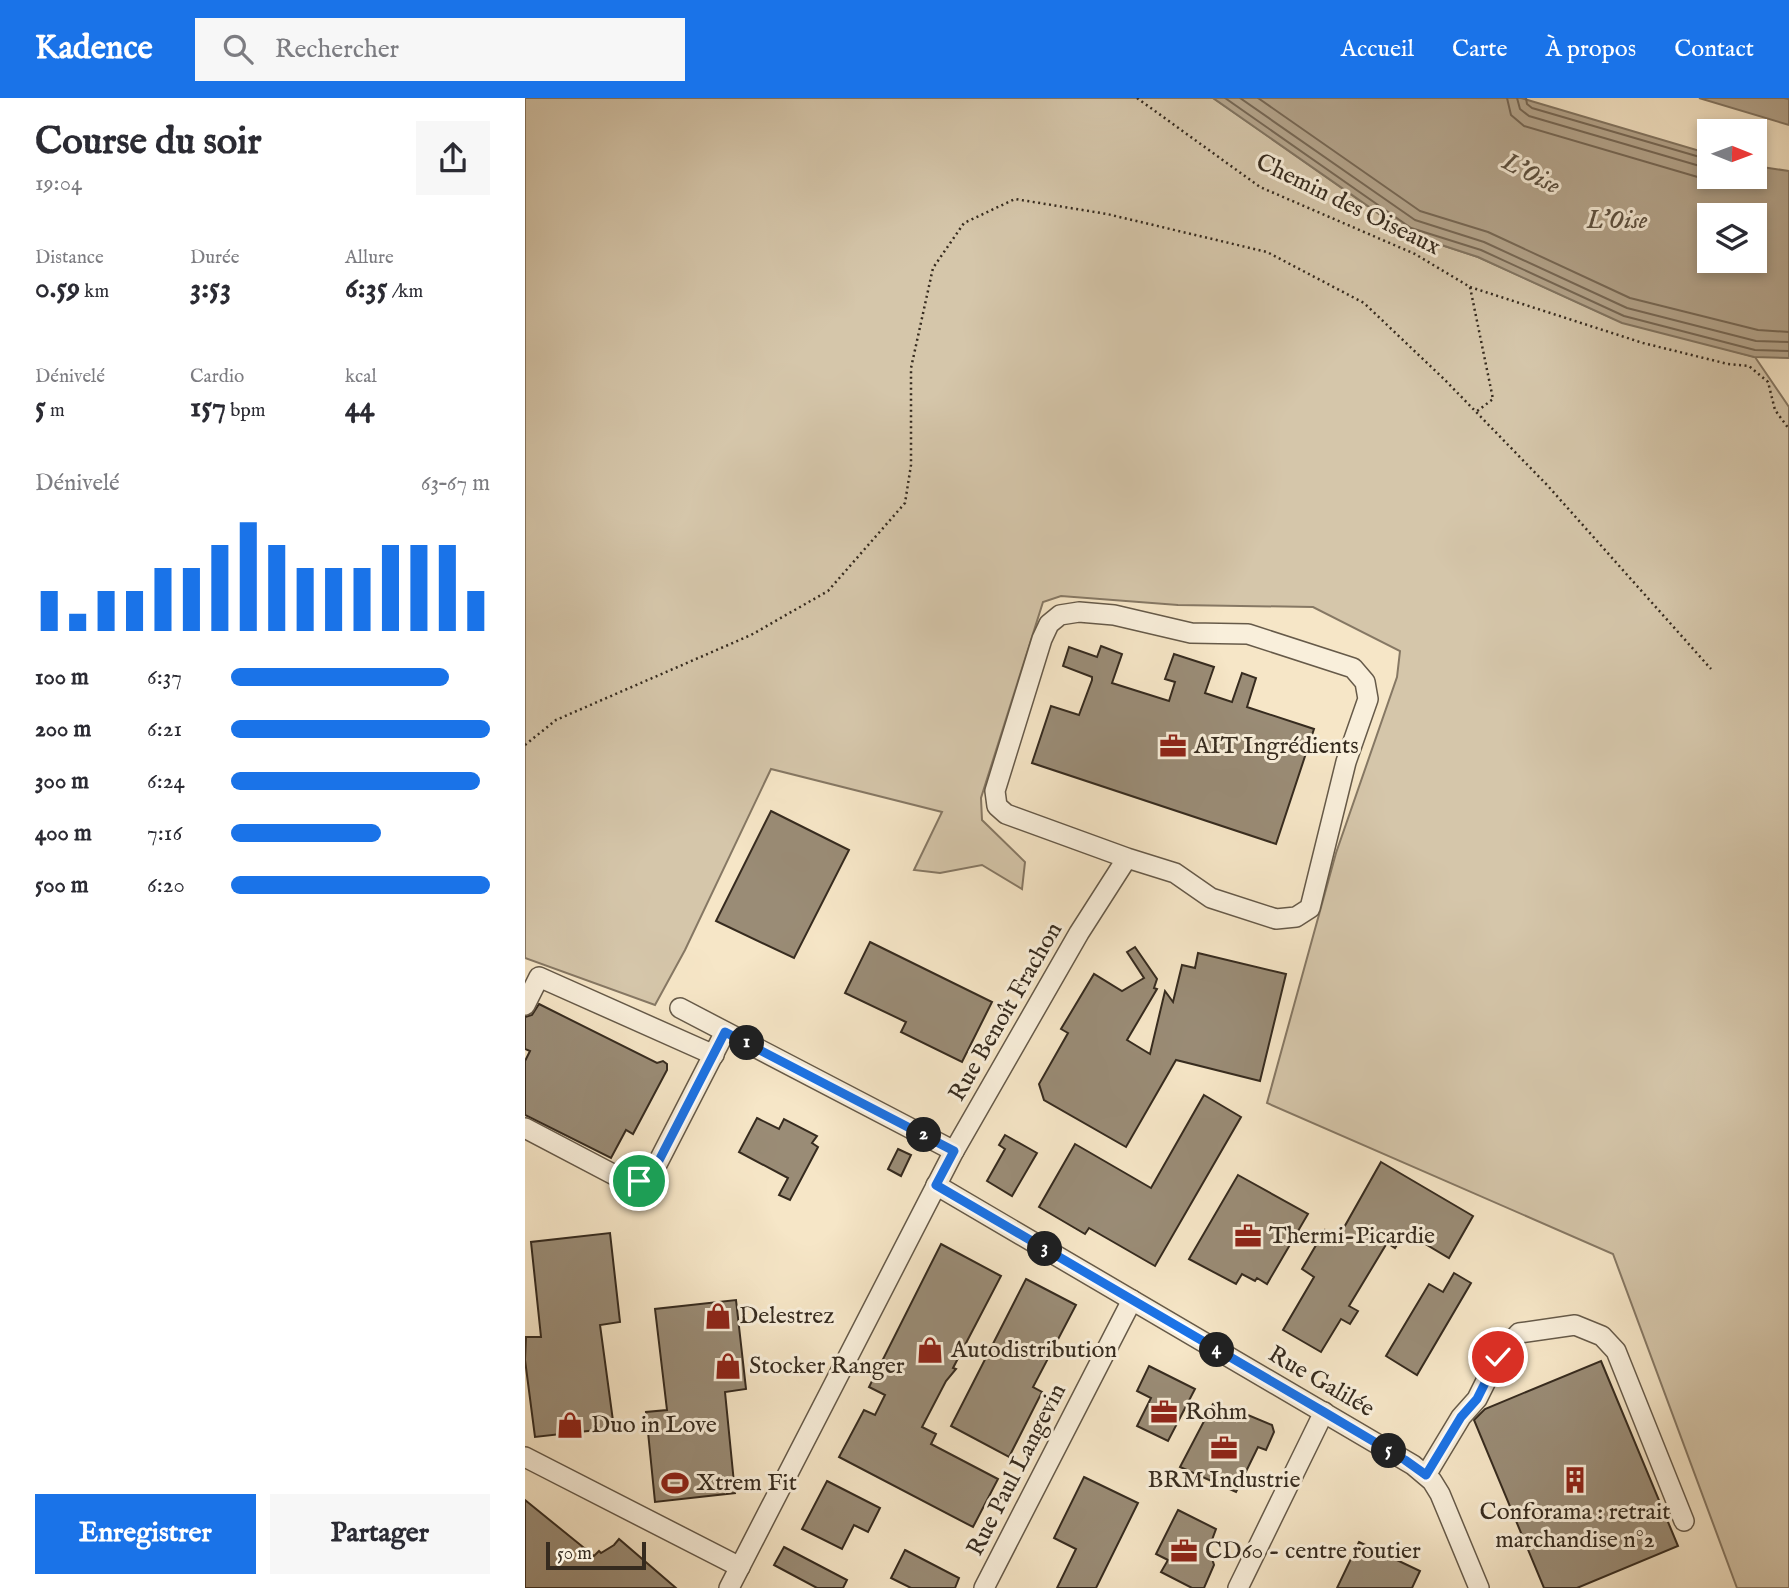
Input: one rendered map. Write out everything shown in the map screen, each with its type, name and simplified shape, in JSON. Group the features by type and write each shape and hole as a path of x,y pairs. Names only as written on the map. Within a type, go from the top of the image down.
{"street":[{"path":"1079,612 1114,615 1191,634 1248,634 1353,668 1365,682 1368,699 1346,762 1310,908 1296,917 1276,919 1211,898 1175,873 1127,858 1006,814 997,806 995,791 1042,639 1049,624 1060,615 1079,612"},
{"name":"Rue Benoît Frachon","path":"729,1588 954,1151 1079,933 1127,858"},
{"path":"525,1005 539,977 714,1055"},
{"path":"680,1008 954,1151"},
{"path":"525,1128 624,1180 639,1181 651,1176 725,1032"},
{"name":"Rue Galilée","path":"936,1185 1324,1412 1426,1475 1440,1494 1479,1588"},
{"name":"Rue Paul Langevin","path":"984,1588 1132,1300"},
{"path":"1426,1475 1461,1417 1477,1399 1498,1357 1519,1333 1575,1325 1602,1336 1616,1351 1684,1521"},
{"path":"1238,1588 1324,1412"},
{"path":"525,1457 740,1566"}],"path":[{"name":"Chemin des Oiseaux","path":"1137,98 1260,187 1415,254 1470,287 1643,343 1728,364 1749,366 1768,382 1775,410 1789,429"},
{"path":"525,745 556,720 751,635 828,591 905,503 911,465 911,368 933,268 964,223 1014,199 1107,214 1267,252 1364,303 1548,486 1711,669"},
{"path":"1470,287 1493,399 1476,412"}],"shaded area":[{"path":"525,98 1213,98 1408,234 1478,257 1612,318 1755,357 1789,407 1789,1588 1737,1588 1613,1254 1267,1103 1336,853 1397,677 1400,651 1313,607 1178,605 1061,596 1043,602 981,798 982,820 1025,862 1022,889 982,865 940,873 914,870 942,812 771,769 685,950 655,1005 525,958"}],"water":[{"name":"L’Oise","path":"1213,98 1521,98 1697,150 1697,189 1767,189 1767,168 1789,171 1789,358 1754,357 1622,323 1478,257 1408,234"},
{"path":"1699,98 1789,99 1789,125"}],"building":[{"name":"AIT Ingrédients","path":"1101,646 1122,654 1112,683 1169,701 1175,682 1165,679 1174,654 1214,667 1205,693 1232,702 1242,673 1256,678 1247,707 1314,729 1276,844 1032,763 1051,706 1079,715 1092,680 1092,677 1063,666 1069,647 1097,657"},
{"path":"771,811 849,850 794,958 716,921"},
{"path":"870,942 992,1002 962,1062 901,1032 906,1022 845,993"},
{"path":"1135,947 1157,979 1154,988 1157,989 1127,1040 1150,1054 1165,991 1173,1002 1182,965 1195,968 1198,953 1286,974 1260,1081 1176,1060 1126,1147 1044,1100 1039,1084 1068,1033 1061,1029 1094,974 1122,991 1144,978 1127,952"},
{"path":"539,1004 657,1063 663,1061 667,1064 667,1070 633,1134 626,1130 611,1158 525,1115 525,1061 530,1051 525,1049 525,1017 532,1015"},
{"path":"1204,1095 1241,1117 1155,1266 1089,1228 1085,1234 1039,1207 1075,1144 1151,1188"},
{"path":"757,1118 779,1129 784,1119 817,1136 812,1143 818,1147 790,1200 779,1195 788,1178 739,1152"},
{"path":"1005,1135 1037,1153 1012,1196 987,1181 1005,1149 999,1145"},
{"path":"898,1149 911,1155 901,1176 888,1169"},
{"path":"1381,1162 1473,1216 1449,1258 1405,1232 1395,1248 1387,1243 1349,1306 1358,1311 1350,1324 1341,1319 1321,1352 1283,1330 1314,1277 1302,1269 1325,1230 1338,1238"},
{"name":"Thermi-Picardie","path":"1238,1175 1308,1214 1267,1284 1242,1274 1236,1284 1189,1259"},
{"path":"610,1233 620,1322 600,1325 614,1428 535,1437 525,1360 526,1337 541,1337 531,1242"},
{"path":"941,1244 1001,1276 953,1368 956,1369 946,1381 922,1427 936,1434 931,1444 998,1479 973,1527 839,1457 864,1410 875,1415 885,1395 869,1387"},
{"path":"1454,1273 1471,1283 1417,1375 1386,1356 1429,1284 1443,1292"},
{"path":"1026,1279 1076,1305 1033,1387 1042,1392 1009,1457 951,1426"},
{"path":"736,1300 746,1389 725,1392 735,1493 655,1502 646,1412 667,1410 655,1309"},
{"name":"Conforama : retrait marchandise n°2","path":"1601,1361 1678,1546 1577,1588 1544,1588 1474,1420 1485,1409"},
{"name":"Rohm","path":"1149,1366 1195,1389 1168,1441 1137,1426 1151,1398 1137,1391"},
{"name":"BRM Industrie","path":"1213,1404 1245,1420 1248,1415 1272,1425 1274,1432 1266,1450 1258,1447 1236,1492 1180,1467"},
{"path":"1084,1477 1138,1503 1096,1588 1057,1588 1076,1549 1054,1538"},
{"path":"827,1481 880,1508 868,1532 854,1525 842,1549 802,1529"},
{"path":"525,1500 594,1556 614,1545 619,1539 676,1588 525,1588"},
{"name":"CD60 - centre routier","path":"1178,1510 1216,1529 1209,1548 1214,1565 1204,1588 1192,1588 1161,1572 1168,1560 1156,1554"},
{"path":"1359,1542 1420,1571 1412,1588 1337,1588"},
{"path":"784,1547 847,1580 843,1588 817,1588 774,1565"},
{"path":"905,1550 959,1578 955,1588 911,1588 891,1578"}],"place":[{"name":"AIT Ingrédients","path":"1173,746"},
{"name":"Thermi-Picardie","path":"1248,1236"},
{"name":"Delestrez","path":"718,1316"},
{"name":"Autodistribution","path":"930,1350"},
{"name":"Stocker Ranger","path":"728,1366"},
{"name":"Rohm","path":"1164,1412"},
{"name":"Duo in Love","path":"570,1425"},
{"name":"BRM Industrie","path":"1224,1448"},
{"name":"Conforama : retrait marchandise n°2","path":"1575,1480"},
{"name":"Xtrem Fit","path":"675,1483"},
{"name":"CD60 - centre routier","path":"1184,1551"}],"route":[{"path":"639,1181 651,1176 725,1032 954,1151 936,1185 1324,1412 1426,1475 1461,1417 1477,1399 1498,1357"}],"water label":[{"name":"L'Oise","path":"1531,174"}]}
